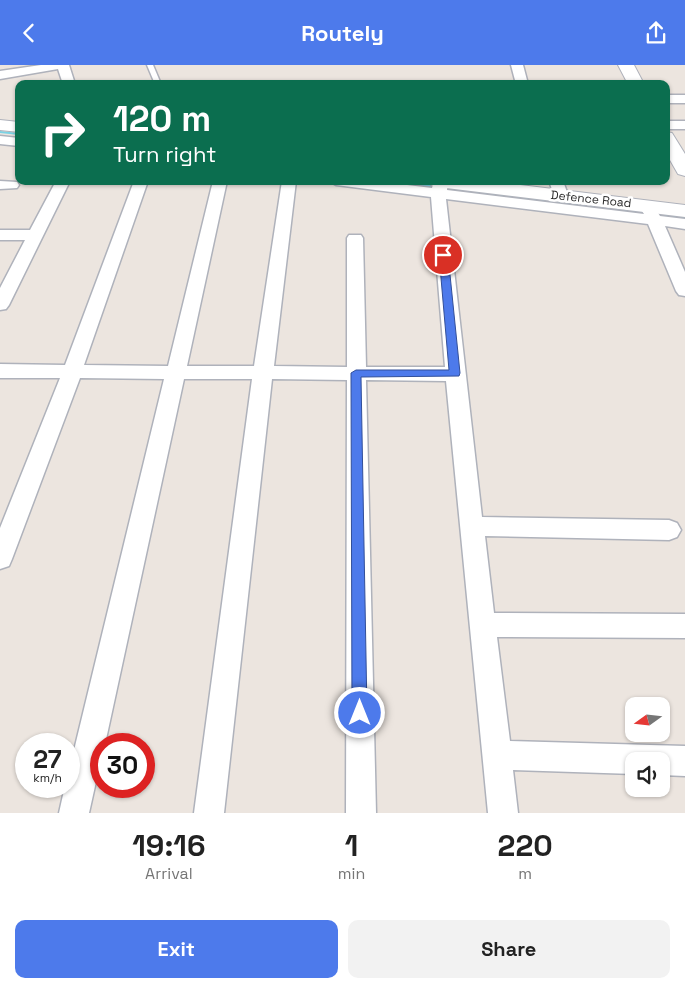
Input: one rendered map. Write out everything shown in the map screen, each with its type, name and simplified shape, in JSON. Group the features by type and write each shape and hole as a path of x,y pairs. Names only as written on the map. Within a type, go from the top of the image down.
{"street":[{"path":"0,75 63,65 68,80"},
{"path":"517,65 521,80"},
{"path":"626,65 634,80"},
{"path":"670,99 685,99"},
{"path":"0,125 9,140"},
{"path":"670,133 685,125"},
{"path":"670,141 685,169"},
{"path":"0,304 61,185"},
{"path":"0,559 72,372 140,185"},
{"path":"74,813 219,185"},
{"path":"209,813 263,373 288,185"},
{"path":"404,185 439,187 652,213 685,224"},
{"path":"439,187 455,373 503,813"},
{"name":"Defence Road","path":"439,187 558,188 652,213 685,211"},
{"path":"652,213 685,291"},
{"path":"0,235 36,235"},
{"path":"355,238 361,813"},
{"path":"0,371 455,373"},
{"path":"471,525 669,531"},
{"path":"482,625 685,626"},
{"path":"497,755 685,761"}],"lane":[{"path":"150,65 156,80"}],"waterway":[{"path":"0,132 15,134"},
{"path":"423,185 685,219"}],"route":[{"path":"360,713 356,373 455,373 443,255"}]}
